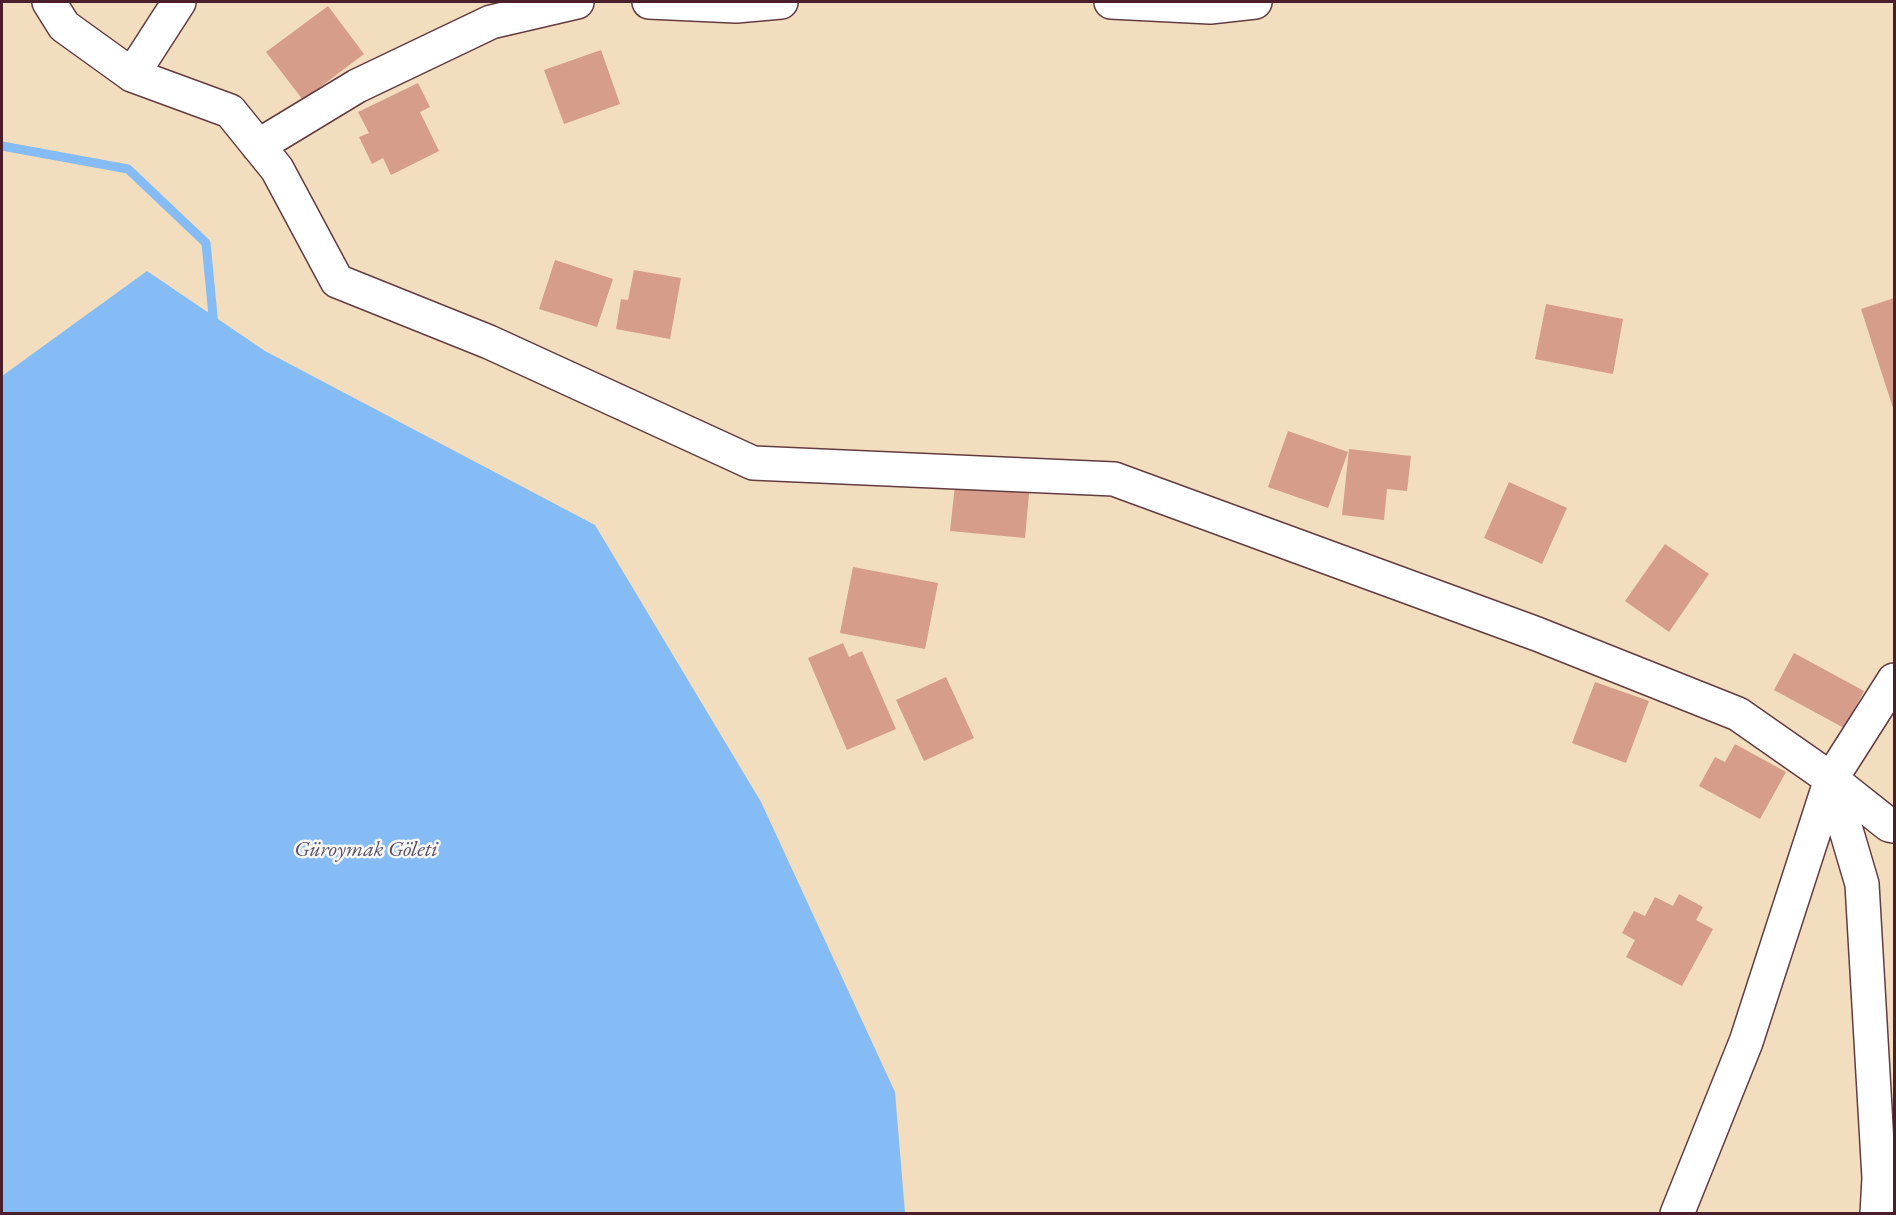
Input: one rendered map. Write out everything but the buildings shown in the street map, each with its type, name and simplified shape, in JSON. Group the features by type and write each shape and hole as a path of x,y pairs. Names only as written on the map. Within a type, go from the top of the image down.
{"street":[{"path":"49,2 64,26 132,75 230,111 277,169 337,281 489,342 753,463 1114,479 1537,634 1738,714 1831,779 1889,825 1894,826"},
{"path":"132,75 178,2"},
{"path":"258,146 357,86 491,22 577,2"},
{"path":"649,2 736,6 781,2"},
{"path":"1111,2 1210,7 1255,2"},
{"path":"1677,1214 1746,1042 1831,779 1894,680"},
{"path":"1831,779 1862,884 1879,1178 1877,1214"}],"water":[{"name":"Güroymak Göleti","path":"147,271 265,351 595,525 761,802 895,1092 905,1213 2,1213 2,376"}],"waterway":[{"path":"2,146 128,169 206,243 214,326"}]}
